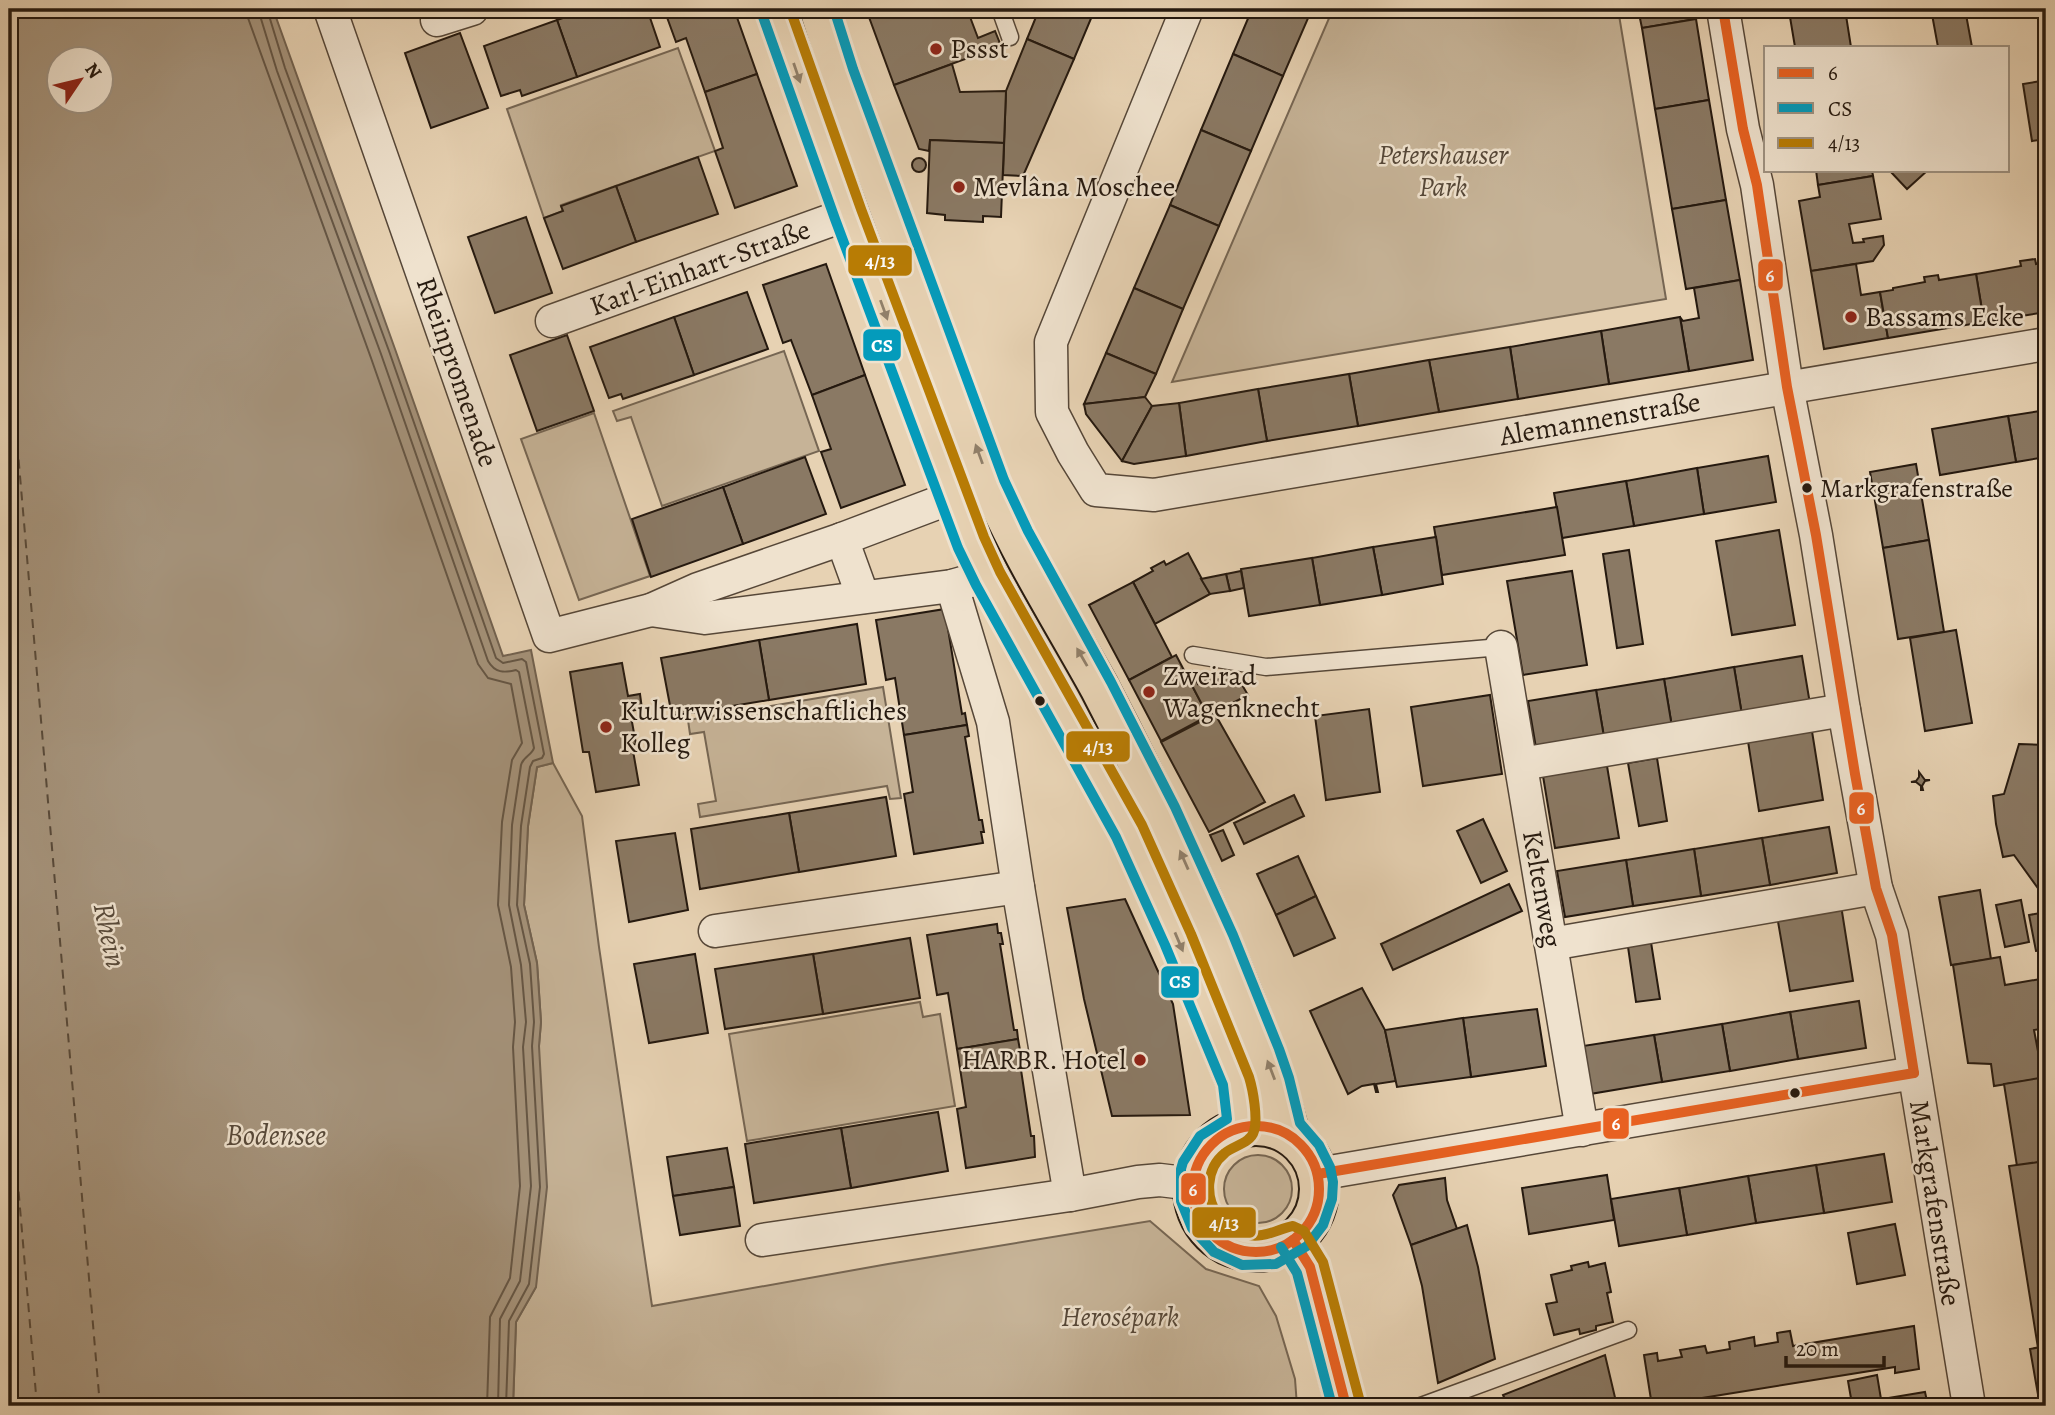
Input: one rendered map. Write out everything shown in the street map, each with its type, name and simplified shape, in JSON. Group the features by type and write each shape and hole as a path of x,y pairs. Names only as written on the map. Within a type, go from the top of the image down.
{"main road":[{"path":"775,9 953,497 970,582 1129,831 1178,939 1236,1081 1241,1127"},
{"path":"819,9 840,74 991,485 1015,538 1098,685 1160,805 1230,961 1276,1082 1290,1135"},
{"path":"1241,1127 1275,1128 1290,1135 1311,1158 1318,1174 1318,1200 1313,1216 1304,1230 1279,1248 1264,1251 1247,1251 1218,1239 1199,1215 1194,1200 1196,1168 1203,1154 1214,1142 1241,1127"},
{"path":"1293,1240 1310,1267 1346,1406"}],"street":[{"name":"Rheinpromenade","path":"330,9 549,636 651,610"},
{"path":"437,20 472,9"},
{"name":"Alemannenstraße","path":"1187,9 1051,342 1052,412 1096,490 1154,495 2046,344"},
{"name":"Markgrafenstraße","path":"1723,9 1743,129 1757,185 1787,387 1816,535 1876,888 1892,935 1969,1406"},
{"name":"Karl-Einhart-Straße","path":"552,321 848,214"},
{"path":"651,610 698,589 953,497"},
{"path":"842,539 863,597"},
{"path":"651,610 705,618 970,582 1070,1195"},
{"name":"Keltenweg","path":"1501,647 1582,1130"},
{"path":"1521,764 1844,710"},
{"path":"715,931 1018,887"},
{"path":"1551,944 1876,888"},
{"path":"1318,1174 1914,1073"},
{"path":"762,1240 1160,1180 1193,1184"}],"lane":[{"path":"1000,9 1010,37"},
{"path":"1193,655 1266,667 1501,647"},
{"path":"1054,1025 1073,1140 1063,1152"},
{"path":"1421,1406 1628,1329"}],"green space":[{"name":"Petershauser Park","path":"1333,9 1618,9 1666,299 1172,382"},
{"path":"678,48 715,151 561,205 563,211 544,218 507,109"},
{"path":"784,351 819,451 662,506 631,417 617,421 613,411"},
{"path":"594,413 650,576 579,600 521,439"},
{"path":"883,687 901,798 890,799 887,786 700,817 698,804 716,801 704,732 690,734 688,720"},
{"name":"Herosépark","path":"553,763 582,816 652,1306 1150,1221 1206,1269 1259,1286 1276,1316 1295,1379 1297,1406 513,1406 516,1322 536,1287 541,1022 537,963 524,905 528,826 537,767"},
{"path":"920,1002 923,1017 940,1014 955,1106 747,1141 729,1034"},
{"path":"1258,1155 1271,1158 1282,1165 1289,1176 1292,1189 1289,1202 1282,1213 1271,1220 1258,1223 1245,1220 1234,1213 1227,1202 1224,1189 1227,1176 1234,1165 1245,1158"}],"water":[{"name":"Bodensee","path":"9,9 273,9 503,656 531,650 553,763 537,767 528,826 524,905 537,963 547,1187 536,1287 516,1322 513,1406 9,1406"}],"building":[{"path":"589,9 647,9 660,47 577,77 557,20"},
{"path":"664,9 734,9 757,74 705,92 686,38 676,42"},
{"name":"Pssst","path":"866,9 967,9 978,38 995,31 1001,46 894,85"},
{"path":"1030,9 1095,9 1074,59 1027,39 1036,17 1028,14"},
{"path":"1252,9 1312,9 1283,76 1233,54"},
{"path":"1638,9 1694,9 1696,19 1642,28"},
{"path":"1845,9 1851,46 1795,46 1789,11"},
{"path":"1931,9 1965,9 1972,46 1938,46"},
{"path":"1696,19 1709,100 1655,109 1642,28"},
{"path":"557,20 577,77 522,96 520,90 501,96 484,46"},
{"path":"460,33 488,108 431,128 405,53"},
{"path":"1027,39 1074,59 1023,176 1003,175 1006,91"},
{"path":"1233,54 1283,76 1251,151 1201,130"},
{"path":"952,64 960,92 1006,91 1004,143 930,140 929,151 919,149 894,85"},
{"path":"757,74 797,186 735,208 715,151 723,148 705,92"},
{"path":"2041,81 2042,88 2046,87 2046,139 2032,141 2023,84"},
{"path":"1709,100 1726,200 1672,209 1655,109"},
{"path":"1201,130 1251,151 1219,226 1170,205"},
{"path":"930,140 1004,143 1001,217 983,216 983,222 945,220 945,215 927,213"},
{"path":"698,157 718,214 636,242 616,186"},
{"path":"916,158 922,158 926,165 922,172 916,172 912,168 912,162"},
{"path":"1816,172 1872,172 1873,176 1818,185"},
{"path":"1891,172 1926,172 1907,189"},
{"path":"1873,176 1881,219 1849,224 1853,243 1883,236 1884,245 1873,261 1811,271 1799,201 1820,197 1818,185"},
{"path":"616,186 636,242 563,269 544,218 563,211 561,206"},
{"path":"1726,200 1740,280 1686,289 1672,209"},
{"path":"1170,205 1219,226 1183,309 1134,288"},
{"path":"526,217 552,293 495,313 468,237"},
{"path":"2035,259 2036,264 2046,262 2046,312 1984,322 1976,274 2021,266 2020,261"},
{"path":"826,264 865,375 812,395 791,340 783,343 763,285"},
{"name":"Bassams Ecke","path":"1856,264 1861,295 1880,292 1888,338 1824,349 1811,271"},
{"path":"1976,274 1984,322 1888,338 1880,292 1925,282 1924,277 1938,275 1939,280"},
{"path":"1740,280 1753,360 1689,371 1680,317 1683,321 1699,318 1694,288"},
{"path":"1134,288 1183,309 1156,374 1106,353"},
{"path":"747,292 768,349 694,375 674,317"},
{"path":"674,317 694,375 623,399 621,394 609,398 590,347"},
{"path":"1680,317 1689,371 1609,384 1601,331"},
{"path":"1601,331 1609,384 1518,399 1510,347"},
{"path":"567,335 594,411 537,431 510,355"},
{"path":"1510,347 1518,399 1439,412 1429,360"},
{"path":"1106,353 1156,374 1145,397 1084,404"},
{"path":"1429,360 1439,412 1358,426 1349,374"},
{"path":"1349,374 1358,426 1267,441 1258,389"},
{"path":"865,375 905,485 841,508 821,452 831,449 812,395"},
{"path":"1258,389 1267,441 1186,456 1179,403"},
{"path":"1145,397 1152,406 1122,461 1086,414 1084,404"},
{"path":"1179,403 1186,456 1134,464 1122,461 1152,406"},
{"path":"2046,410 2046,457 2016,462 2008,416"},
{"path":"2008,416 2016,462 1940,475 1932,429"},
{"path":"1768,456 1776,502 1704,514 1697,468"},
{"path":"805,457 826,514 743,544 723,487"},
{"path":"1916,464 1929,540 1883,548 1870,472"},
{"path":"1697,468 1704,514 1634,526 1626,481"},
{"path":"1626,481 1634,526 1562,538 1554,493"},
{"path":"723,487 743,544 651,577 632,519"},
{"path":"1557,507 1565,555 1442,575 1434,527"},
{"path":"1779,530 1795,625 1732,635 1716,541"},
{"path":"1436,537 1443,584 1382,595 1373,547"},
{"path":"1929,540 1944,632 1898,639 1883,548"},
{"path":"1373,547 1382,595 1320,605 1312,558"},
{"path":"1629,550 1643,644 1617,648 1603,554"},
{"path":"1188,553 1210,594 1155,624 1133,582 1153,571 1151,568 1164,561 1166,565"},
{"path":"1312,558 1320,605 1249,616 1241,569"},
{"path":"1241,571 1244,588 1230,591 1226,574"},
{"path":"1572,571 1587,665 1523,675 1507,581"},
{"path":"1226,574 1230,591 1210,594 1201,579"},
{"path":"1133,582 1172,657 1129,680 1089,605"},
{"path":"945,609 951,629 948,629 962,714 965,713 967,725 904,735 895,678 886,680 876,620"},
{"path":"857,624 866,684 769,700 759,640"},
{"path":"1956,630 1972,723 1925,731 1910,638"},
{"path":"759,640 769,700 672,716 661,658"},
{"path":"1176,655 1208,716 1161,741 1129,680"},
{"path":"1802,656 1810,704 1742,715 1734,667"},
{"name":"Kulturwissenschaftliches Kolleg","path":"622,663 628,696 640,694 642,709 630,711 636,744 632,745 639,785 596,792 589,752 583,752 570,672"},
{"path":"1734,667 1742,715 1672,727 1664,679"},
{"path":"1192,671 1198,684 1215,675 1217,680 1235,673 1248,695 1208,716 1186,674"},
{"path":"1664,679 1672,727 1604,737 1596,690"},
{"path":"1596,690 1604,737 1536,748 1528,701"},
{"path":"1490,695 1502,774 1423,786 1411,707"},
{"path":"1369,709 1380,792 1326,800 1315,716"},
{"path":"1215,714 1265,802 1209,832 1161,742"},
{"path":"967,725 969,736 965,737 979,820 982,820 983,843 914,854 904,794 913,792 904,735"},
{"path":"1811,725 1823,800 1759,811 1747,735"},
{"path":"2019,744 2046,745 2045,898 2014,855 2003,857 1996,824 1993,796 2004,794"},
{"path":"1657,758 1667,821 1639,826 1628,763"},
{"path":"1607,766 1619,838 1555,848 1543,776"},
{"path":"1919,772 1925,780 1930,780 1925,781 1923,790 1916,782 1911,782 1916,781"},
{"path":"1294,795 1304,816 1244,844 1234,823"},
{"path":"886,797 896,856 799,872 789,813"},
{"path":"789,813 799,872 700,889 691,829"},
{"path":"1483,819 1507,871 1481,883 1457,831"},
{"path":"1829,827 1837,873 1770,885 1762,838"},
{"path":"1223,830 1234,855 1222,861 1210,835"},
{"path":"675,833 688,910 629,922 616,841"},
{"path":"1762,838 1770,885 1701,896 1694,849"},
{"path":"1694,849 1701,896 1633,906 1626,860"},
{"path":"1298,856 1316,896 1276,915 1257,874"},
{"path":"1626,860 1633,906 1565,917 1557,871"},
{"path":"1509,884 1522,911 1393,970 1381,944"},
{"path":"1980,890 1991,959 1951,965 1939,897"},
{"path":"1316,896 1335,938 1294,956 1276,915"},
{"name":"HARBR. Hotel","path":"1125,899 1173,1004 1190,1115 1112,1116 1084,999 1067,908"},
{"path":"1840,899 1853,981 1790,991 1776,910"},
{"path":"2021,900 2029,942 2005,947 1996,905"},
{"path":"2046,912 2046,950 2036,951 2029,915"},
{"path":"997,924 1003,944 1000,944 1014,1030 1017,1030 1018,1039 957,1049 948,993 937,995 927,935"},
{"path":"1650,936 1660,999 1636,1002 1627,940"},
{"path":"910,938 920,998 823,1014 813,954"},
{"path":"695,954 708,1033 649,1043 634,964"},
{"path":"813,954 823,1014 725,1029 715,969"},
{"path":"2000,957 2005,985 2046,978 2046,1028 2034,1030 2043,1078 1994,1086 1991,1064 1968,1063 1953,965"},
{"path":"1362,988 1385,1030 1396,1081 1376,1084 1378,1092 1374,1084 1362,1086 1348,1094 1310,1011"},
{"path":"1859,1001 1866,1048 1798,1059 1790,1012"},
{"path":"1537,1009 1546,1066 1471,1077 1463,1018"},
{"path":"1790,1012 1798,1059 1730,1071 1722,1024"},
{"path":"1463,1018 1471,1077 1397,1087 1385,1030"},
{"path":"1722,1024 1730,1071 1662,1082 1654,1035"},
{"path":"1654,1035 1662,1082 1590,1094 1583,1046"},
{"path":"1018,1039 1035,1157 966,1168 957,1109 966,1107 957,1049"},
{"path":"2046,1077 2046,1161 2017,1166 2004,1084"},
{"path":"938,1112 948,1171 851,1188 841,1128"},
{"path":"841,1128 851,1188 754,1203 745,1144"},
{"path":"727,1148 734,1187 673,1196 667,1157"},
{"path":"1884,1154 1892,1202 1824,1213 1816,1165"},
{"path":"2046,1161 2046,1346 2038,1348 2009,1166"},
{"path":"1816,1165 1824,1213 1756,1223 1748,1176"},
{"path":"1607,1175 1614,1220 1529,1234 1522,1188"},
{"path":"1748,1176 1756,1223 1687,1235 1679,1188"},
{"path":"1445,1178 1447,1200 1457,1229 1411,1245 1393,1195 1399,1185"},
{"path":"734,1187 740,1226 680,1235 673,1196"},
{"path":"1679,1188 1687,1235 1619,1246 1611,1199"},
{"path":"1895,1224 1905,1275 1857,1284 1848,1233"},
{"path":"1467,1225 1478,1267 1495,1359 1438,1383 1422,1286 1411,1245"},
{"path":"1588,1262 1589,1267 1605,1263 1613,1322 1580,1334 1579,1329 1554,1335 1546,1304 1557,1302 1551,1275 1572,1270 1571,1266"},
{"path":"1914,1326 1919,1369 1895,1373 1895,1367 1652,1406 1644,1355 1657,1353 1658,1361 1682,1357 1680,1350 1705,1346 1707,1353 1730,1349 1729,1342 1754,1337 1755,1346 1778,1342 1777,1333 1790,1331 1793,1346"},
{"path":"2046,1346 2046,1406 2040,1406 2030,1349"},
{"path":"1605,1355 1617,1406 1508,1406 1503,1395"},
{"path":"1877,1375 1881,1399 1852,1404 1848,1381"},
{"path":"1925,1392 1928,1406 1889,1406 1888,1398"}],"ferry route":[{"path":"9,348 100,1406"},
{"path":"9,1080 37,1406"}],"transit line":[{"name":"4/13","path":"790,9 861,209 984,537 1000,572 1142,825 1191,934 1249,1077 1255,1112 1254,1131 1246,1141 1225,1153 1214,1167 1209,1184 1214,1209 1227,1226 1244,1234 1256,1236 1293,1226 1304,1231 1323,1262 1360,1402"},
{"name":"CS","path":"762,14 835,219 958,548 1116,837 1165,945 1223,1085 1227,1119 1200,1136 1181,1169 1181,1201 1192,1228 1214,1252 1242,1265 1276,1264 1307,1246 1323,1225 1332,1199 1330,1167 1319,1145 1300,1123 1279,1049 1233,935 1175,807 1111,682 1028,531 1004,480 853,69 834,9"},
{"name":"6","path":"1723,9 1743,129 1757,185 1787,387 1816,535 1855,774 1876,888 1892,935 1914,1073"},
{"name":"6","path":"1318,1174 1914,1073"},
{"name":"6","path":"1256,1126 1280,1131 1300,1145 1314,1165 1319,1189 1314,1213 1300,1233 1280,1247 1256,1252 1232,1247 1212,1233 1198,1213 1193,1189 1198,1165 1212,1145 1232,1131 1256,1126"},
{"name":"6","path":"1293,1240 1310,1267 1346,1406"},
{"name":"CS","path":"1281,1247 1297,1273 1332,1406"}],"place":[{"name":"Pssst","path":"936,49"},
{"name":"Mevlâna Moschee","path":"959,187"},
{"name":"Bassams Ecke","path":"1851,317"},
{"name":"Markgrafenstraße","path":"1807,488"},
{"name":"Zweirad Wagenknecht","path":"1149,692"},
{"name":"Kulturwissenschaftliches Kolleg","path":"606,727"},
{"name":"HARBR. Hotel","path":"1140,1060"}],"water label":[{"name":"Rhein","path":"110,935"}]}
